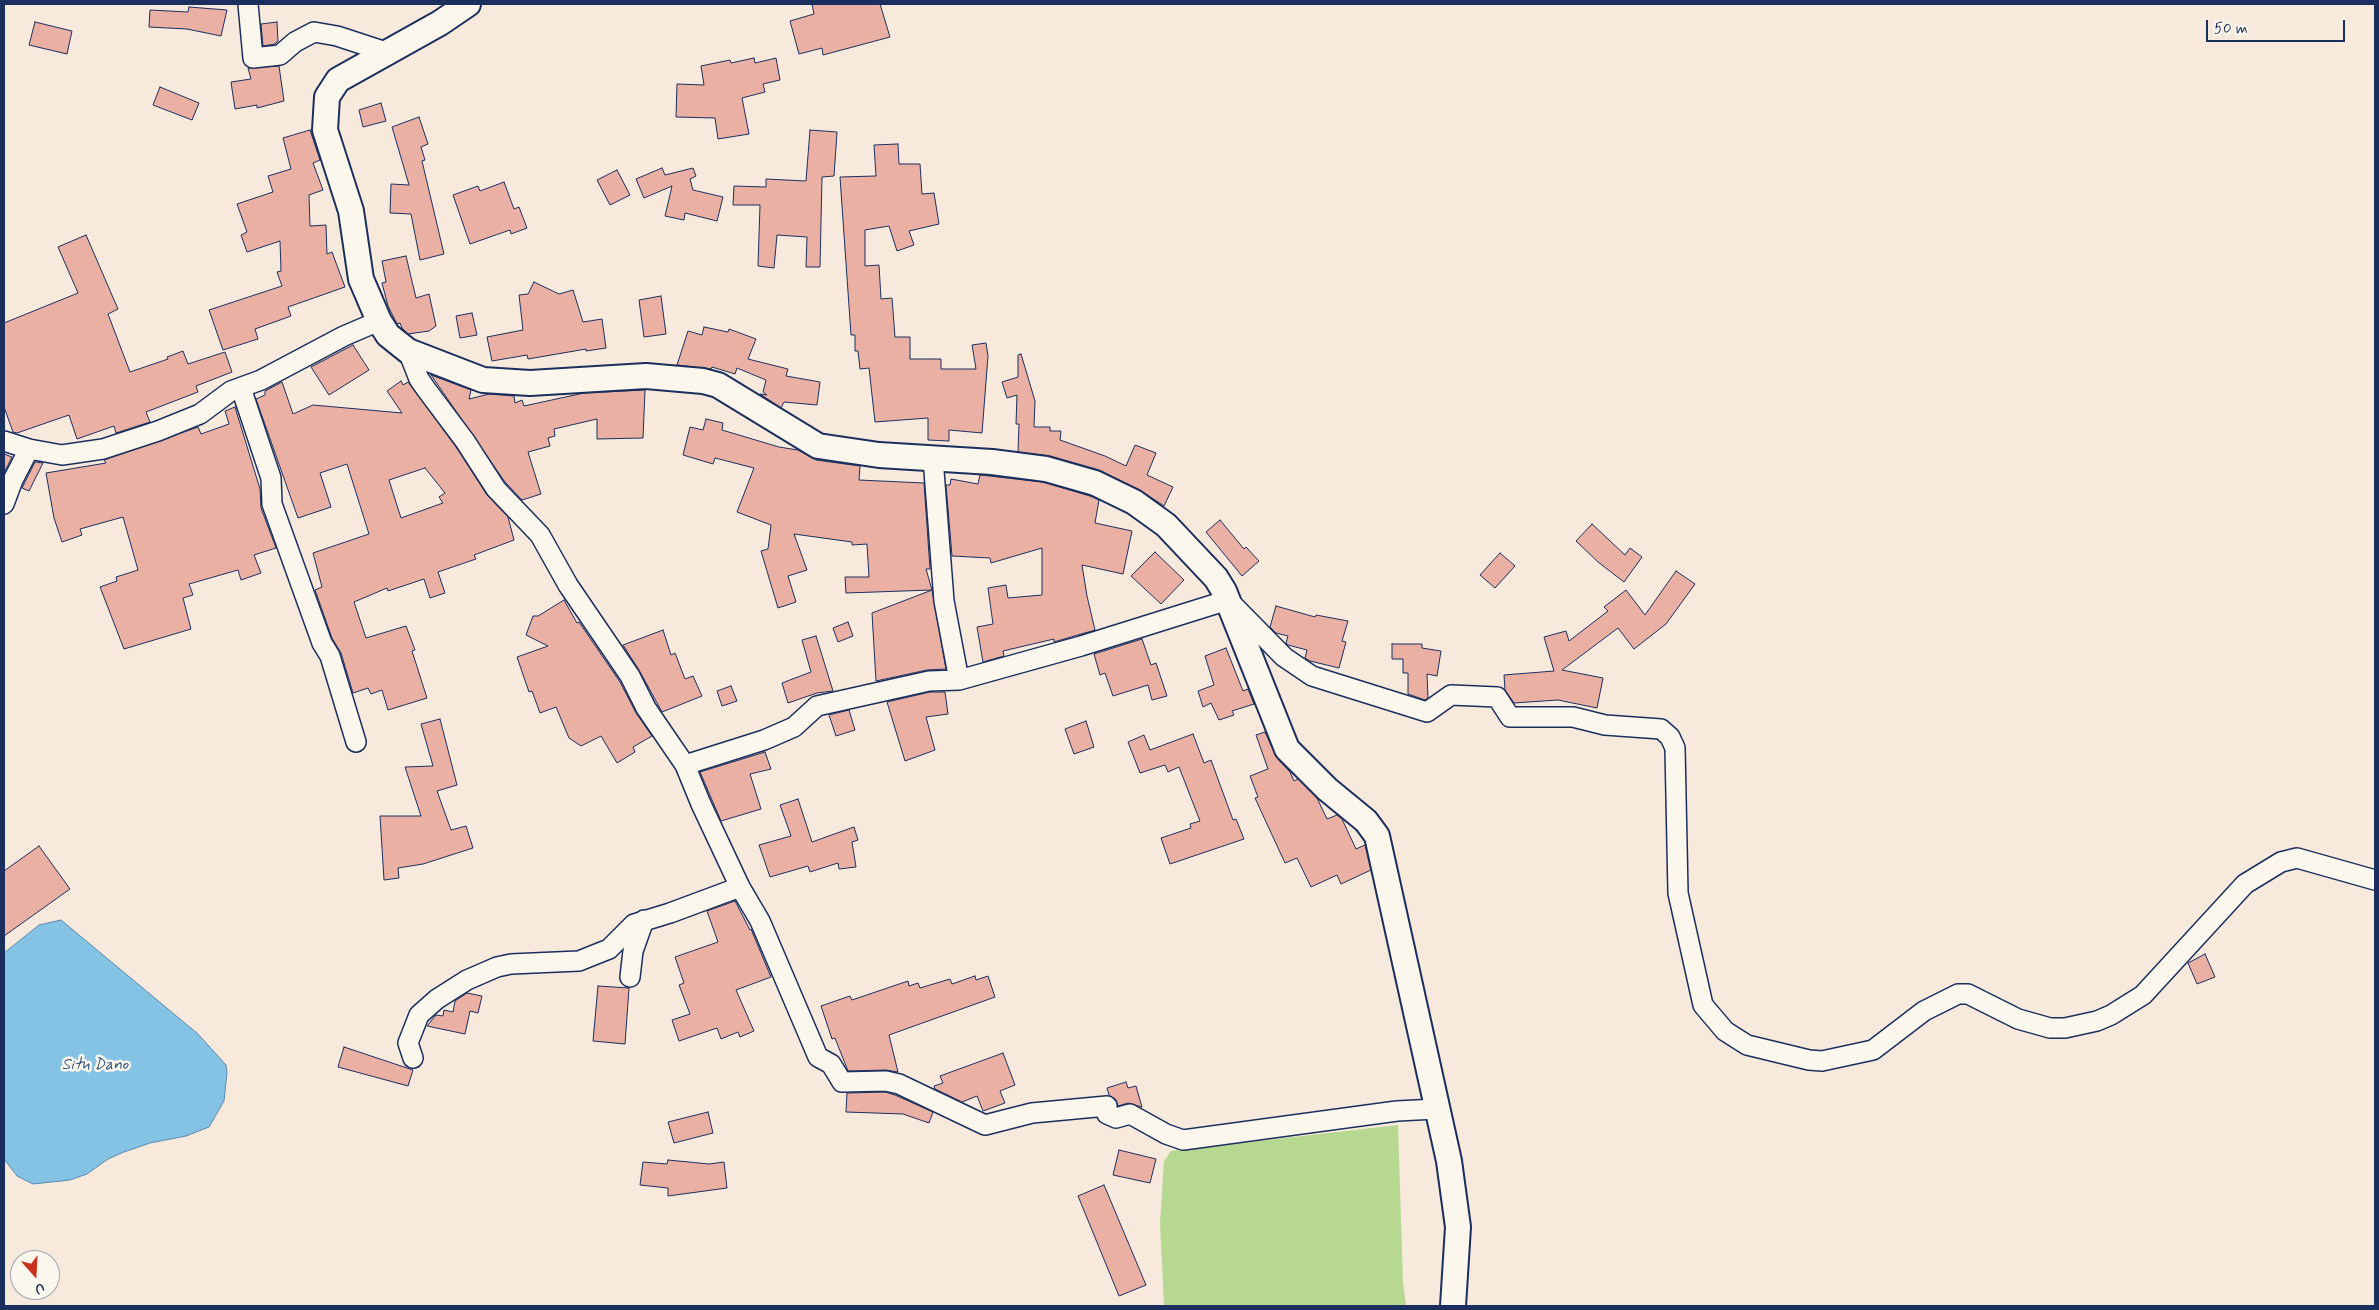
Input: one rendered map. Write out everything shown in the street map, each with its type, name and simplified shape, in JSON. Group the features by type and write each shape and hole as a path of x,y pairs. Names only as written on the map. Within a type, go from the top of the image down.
{"street":[{"path":"248,4 253,58 280,55 295,42 314,32 389,53"},
{"path":"468,4 389,53 338,80 327,96 325,130 351,212 361,279 379,321 388,335 408,351 483,380 507,382 586,381 646,376 703,380 718,384 818,446 879,455 992,462 1046,470 1103,487 1134,502 1166,525 1216,578 1228,600 1286,748 1327,789 1366,821 1377,836 1449,1161 1458,1227 1453,1306"},
{"path":"4,441 29,449 62,455 103,449 158,431 200,414 231,391 241,388 379,321"},
{"path":"408,351 419,379 465,441 496,489 540,536 568,585 630,676 646,708 685,765 740,887 760,921 818,1057 831,1064 842,1082 886,1081 899,1084 985,1125 1032,1113 1107,1106 1107,1114 1116,1118 1130,1114 1166,1134 1183,1140 1397,1111 1436,1109"},
{"path":"241,388 271,478 272,504 322,643 330,656 356,742"},
{"path":"4,504 13,480 29,449"},
{"path":"933,458 944,602 959,680"},
{"path":"685,765 764,740 794,727 817,706 929,681 959,680 1081,646 1228,600"},
{"path":"1228,600 1284,657 1312,676 1427,712 1451,695 1497,697 1510,717 1573,717 1605,726 1661,728 1670,737 1675,748 1678,893 1703,1006 1725,1031 1747,1045 1809,1060 1822,1060 1873,1050 1924,1011 1958,994 1968,994 2018,1020 2050,1028 2065,1028 2097,1021 2111,1015 2143,995 2245,884 2281,862 2297,858 2375,880"},
{"path":"413,1058 408,1044 419,1016 436,999 467,980 497,967 511,964 579,961 609,948 634,924 740,887"},
{"path":"630,977 633,951 644,920"}],"green space":[{"path":"1398,1125 1403,1282 1406,1306 1164,1306 1160,1223 1164,1161 1171,1151"}],"water":[{"name":"Situ Dano","path":"61,920 198,1034 226,1065 227,1073 224,1101 209,1127 186,1136 150,1143 124,1152 108,1159 87,1174 70,1180 33,1184 17,1176 4,1159 4,953 39,925"}],"building":[{"path":"812,4 880,4 890,37 823,55 822,48 799,54 790,21 814,14"},
{"path":"189,7 227,10 221,36 187,29 149,27 150,10 188,12"},
{"path":"35,22 72,31 67,54 29,45"},
{"path":"277,22 278,41 275,44 263,46 261,24"},
{"path":"754,58 755,63 776,58 780,80 763,84 765,92 742,98 749,134 718,139 715,118 676,117 677,84 704,85 701,66 730,60 731,63"},
{"path":"279,66 284,101 257,108 257,105 235,109 231,82 251,79 248,68"},
{"path":"160,87 199,103 192,120 153,105"},
{"path":"381,103 386,121 363,127 359,110"},
{"path":"419,117 428,144 421,147 425,160 422,161 444,254 420,260 411,214 390,213 391,184 409,185 392,127"},
{"path":"310,130 320,160 313,163 323,190 309,195 310,226 326,225 327,254 332,252 345,287 288,307 291,316 255,329 258,339 223,350 209,310 282,286 277,272 281,271 280,241 247,252 241,235 247,232 237,204 273,192 268,176 291,169 283,138"},
{"path":"810,130 837,132 834,176 822,177 820,267 806,267 807,237 777,235 774,268 758,266 760,205 733,205 734,186 766,187 766,179 806,181"},
{"path":"898,144 899,164 920,164 922,194 934,193 939,224 909,231 914,245 897,251 889,226 865,230 865,266 879,265 881,299 892,298 895,337 910,337 910,359 941,359 941,369 976,369 972,345 986,343 988,356 982,433 949,430 949,441 928,440 928,418 875,422 869,368 860,369 858,351 855,351 855,335 851,335 840,177 876,176 874,145"},
{"path":"662,168 665,175 693,168 696,176 690,179 693,190 723,197 717,221 685,213 684,220 665,216 672,186 644,198 636,179"},
{"path":"617,170 630,195 610,205 597,180"},
{"path":"504,182 514,209 519,207 527,228 511,234 510,230 470,244 453,195 478,186 480,191"},
{"path":"86,235 118,309 108,314 130,372 168,359 167,357 183,351 188,364 225,352 232,372 196,386 198,392 146,412 150,422 116,433 114,426 77,439 69,415 17,433 13,432 4,407 4,323 78,293 58,247"},
{"path":"406,256 416,298 429,294 436,326 429,331 408,334 400,323 397,324 388,306 382,283 386,282 382,261"},
{"path":"534,282 559,294 573,290 583,322 602,319 606,348 586,351 586,349 528,359 527,355 492,361 487,337 523,330 519,295 528,294"},
{"path":"661,296 666,334 644,337 639,300"},
{"path":"472,313 477,335 460,338 456,316"},
{"path":"704,327 728,332 729,329 756,339 748,359 788,369 786,376 820,382 817,405 784,402 781,408 760,394 767,395 763,392 766,380 737,368 735,374 712,367 711,369 677,365 688,331 702,335"},
{"path":"353,345 369,370 329,395 311,367"},
{"path":"1021,354 1035,401 1034,427 1050,427 1050,431 1061,431 1060,440 1105,456 1126,466 1135,445 1156,453 1147,475 1173,487 1164,506 1140,490 1099,470 1050,456 1018,452 1019,424 1016,424 1017,395 1007,398 1002,382 1018,377 1018,355"},
{"path":"431,375 471,390 469,399 489,394 514,396 515,403 522,400 524,406 584,393 645,390 643,438 597,439 597,419 554,429 555,436 548,438 550,446 528,452 541,494 522,500 505,482"},
{"path":"401,381 403,385 408,382 456,447 487,495 508,517 514,540 474,555 476,559 438,572 445,593 430,598 424,579 388,591 387,588 354,602 366,638 406,626 415,650 412,651 427,698 388,710 382,690 371,694 368,688 353,693 341,653 332,638 315,590 322,587 313,553 369,534 347,464 320,473 331,507 298,518 256,399 265,395 265,391 282,382 293,414 313,405 402,413 387,391","holes":["425,468 445,493 439,497 443,503 401,518 389,480"]},
{"path":"235,407 260,489 261,508 276,548 254,555 261,573 241,580 238,570 189,584 193,595 183,598 191,629 124,649 100,587 117,581 116,577 138,570 123,517 80,529 82,535 62,542 54,518 46,473 106,463 104,460 198,427 201,434 229,424 225,411"},
{"path":"706,419 723,423 722,430 779,447 798,450 816,460 860,466 859,480 924,483 930,569 926,569 932,590 846,593 845,577 869,577 867,544 852,545 852,542 794,534 807,570 788,576 796,602 778,608 761,551 768,549 771,525 737,512 754,468 715,458 713,464 683,455 690,427 703,430"},
{"path":"4,454 12,457 4,473"},
{"path":"35,462 43,463 29,491 22,488"},
{"path":"980,475 1043,482 1090,496 1099,500 1095,523 1132,531 1123,574 1082,565 1095,630 1054,642 1054,639 1003,651 1004,656 983,662 977,627 993,624 988,588 1006,585 1008,598 1042,595 1042,548 991,563 990,558 952,556 946,485 950,485 951,479 978,484"},
{"path":"1220,520 1244,549 1246,547 1259,561 1242,576 1206,532"},
{"path":"1592,524 1625,555 1630,548 1642,557 1624,582 1598,562 1576,541"},
{"path":"1155,552 1184,580 1161,604 1131,576"},
{"path":"1500,553 1515,566 1495,588 1480,575"},
{"path":"1676,571 1695,584 1666,624 1634,649 1618,628 1562,670 1603,678 1597,708 1558,700 1514,703 1505,690 1504,675 1554,671 1544,637 1566,631 1569,641 1608,611 1604,607 1626,590 1645,615"},
{"path":"932,590 946,669 927,670 876,681 872,613"},
{"path":"564,600 577,623 579,622 620,682 636,713 652,736 633,747 635,752 617,763 601,736 581,746 569,738 556,707 540,713 532,691 529,692 517,657 548,646 526,635 533,616 538,616"},
{"path":"1276,606 1315,617 1316,615 1348,621 1342,641 1346,642 1339,668 1310,661 1305,658 1307,650 1288,645 1286,643 1288,636 1276,633 1270,627"},
{"path":"848,622 853,636 838,642 833,628"},
{"path":"663,630 671,655 675,653 685,679 693,676 702,696 662,712 623,645"},
{"path":"816,636 833,691 817,693 788,703 782,683 811,672 802,640"},
{"path":"1142,639 1151,665 1156,663 1167,696 1152,700 1148,685 1113,696 1105,673 1100,675 1094,654"},
{"path":"1392,644 1422,644 1422,648 1441,651 1437,676 1427,674 1428,698 1425,700 1408,694 1408,673 1403,673 1403,659 1392,659"},
{"path":"1226,648 1243,691 1248,689 1254,704 1232,711 1234,715 1219,720 1211,703 1203,707 1198,691 1214,685 1205,656"},
{"path":"731,686 737,701 722,706 717,691"},
{"path":"930,692 945,692 948,714 926,717 935,750 905,761 887,702"},
{"path":"849,710 855,730 836,736 829,715"},
{"path":"440,719 457,785 437,791 451,830 466,826 473,848 423,864 398,868 399,878 384,880 380,816 421,816 405,767 433,766 421,724"},
{"path":"1086,721 1094,747 1074,754 1065,729"},
{"path":"1265,732 1277,758 1290,772 1294,781 1298,779 1317,798 1327,819 1337,815 1342,819 1356,849 1365,845 1371,870 1341,884 1337,875 1311,887 1297,858 1285,863 1255,798 1258,797 1250,776 1268,769 1256,735"},
{"path":"1193,734 1204,763 1211,760 1233,820 1236,819 1244,839 1170,864 1161,838 1191,828 1190,824 1200,821 1179,767 1168,772 1165,765 1140,773 1128,742 1144,735 1150,750"},
{"path":"765,752 771,769 750,774 761,809 721,821 700,772"},
{"path":"798,799 812,842 854,827 858,840 852,842 856,867 839,869 838,863 810,872 808,866 770,877 759,845 791,836 780,805"},
{"path":"39,846 70,889 4,936 4,871"},
{"path":"735,901 751,929 771,977 736,990 754,1031 740,1037 738,1032 721,1039 717,1028 679,1041 672,1020 690,1014 679,985 684,983 675,957 718,942 707,911"},
{"path":"2205,954 2215,977 2197,984 2188,963"},
{"path":"975,976 976,980 988,976 995,997 889,1035 898,1072 886,1070 848,1071 835,1038 832,1039 821,1006 850,996 852,1000 908,981 909,986 918,983 920,988 950,979 952,984"},
{"path":"598,986 629,988 625,1044 593,1041"},
{"path":"467,993 482,996 478,1013 470,1011 465,1034 427,1026 436,1015 443,1016 444,1010 453,1012 455,1001"},
{"path":"344,1047 413,1070 408,1086 338,1067"},
{"path":"1003,1053 1015,1085 1000,1091 1005,1103 983,1111 977,1096 962,1102 935,1089 934,1086 943,1083 940,1076"},
{"path":"1126,1082 1128,1088 1136,1086 1142,1107 1128,1103 1118,1106 1116,1100 1109,1095 1107,1088"},
{"path":"885,1092 933,1112 929,1123 903,1114 846,1112 847,1093"},
{"path":"708,1112 713,1133 674,1143 668,1122"},
{"path":"1119,1150 1156,1159 1150,1183 1113,1175"},
{"path":"668,1160 709,1164 724,1162 727,1188 668,1196 668,1188 640,1185 643,1162 667,1164"},
{"path":"1104,1185 1146,1285 1119,1296 1078,1196"}]}
